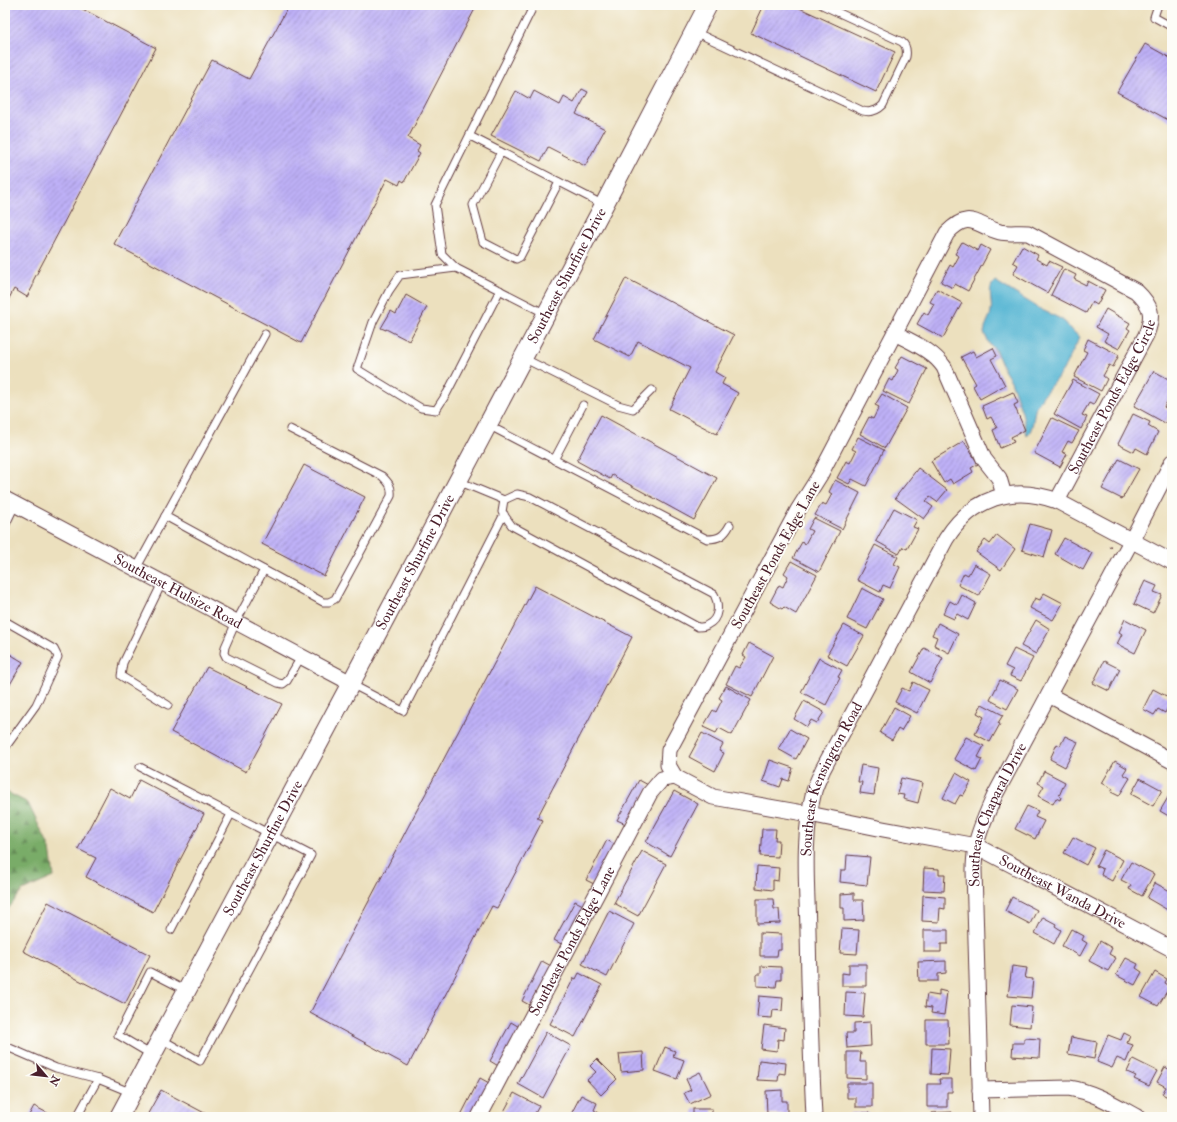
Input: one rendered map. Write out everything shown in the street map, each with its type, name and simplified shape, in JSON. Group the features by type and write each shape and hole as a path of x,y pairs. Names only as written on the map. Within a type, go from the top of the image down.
{"street":[{"name":"Southeast Shurfine Drive","path":"119,1117 351,684 708,5"},
{"name":"Southeast Ponds Edge Circle","path":"895,333 947,233 957,223 962,221 973,221 1000,232 1028,233 1136,291 1144,299 1148,304 1150,326 1057,501"},
{"path":"895,333 923,348 934,356 944,367 984,459 999,478 1004,495"},
{"name":"Southeast Ponds Edge Lane","path":"479,1117 650,792 662,779 675,777 668,765 669,750 798,510 820,476 895,333"},
{"name":"Southeast Chaparal Drive","path":"981,1117 974,870 976,846 995,794 1132,540 1172,462"},
{"name":"Southeast Kensington Road","path":"814,1117 808,963 806,852 809,814 814,790 823,769 946,539 964,516 977,506 1004,495 1030,494 1044,496 1057,501 1172,562"},
{"name":"Southeast Hulsize Road","path":"10,502 351,684"},
{"path":"1049,695 1172,761"},
{"path":"675,777 713,797 809,814"},
{"name":"Southeast Wanda Drive","path":"809,814 976,846 1172,949"},
{"path":"980,1090 1069,1088 1091,1094 1137,1117"}],"lane":[{"path":"534,5 435,205 442,254 456,268 546,314"},
{"path":"694,32 863,111 867,112 880,109 902,64 906,53 905,46 902,42 822,5"},
{"path":"1158,5 1154,17 1172,27"},
{"path":"470,136 604,205"},
{"path":"501,152 473,205 483,242 516,259 520,256 559,182"},
{"path":"456,268 400,275 389,291 373,322 357,370 420,408 436,410 447,393 500,290"},
{"path":"136,569 264,334"},
{"path":"523,358 618,405 633,409 652,390"},
{"path":"554,460 583,405"},
{"path":"488,425 707,539 715,539 725,534 730,526"},
{"path":"165,516 323,602 329,602 334,599 391,496 392,489 389,482 382,476 290,429"},
{"path":"458,481 504,500 517,494 530,496 714,594 718,601 718,609 714,619 707,625 698,627 512,526 502,512 504,500"},
{"path":"5,526 10,502"},
{"path":"351,684 403,712 504,514"},
{"path":"264,570 236,622 225,647 224,653 226,657 278,683 283,684 287,681 301,657"},
{"path":"162,583 123,663 121,676 168,705"},
{"path":"5,621 54,649 58,657 36,705 5,748"},
{"path":"140,766 311,856 200,1061 161,1039"},
{"path":"171,930 231,814"},
{"path":"152,1055 118,1035 150,972 187,991"},
{"path":"5,1046 56,1068 98,1079 132,1093"},
{"path":"77,1117 98,1079"}],"green space":[{"path":"5,791 28,803 50,849 54,877 22,891 5,913"}],"water":[{"path":"995,281 1042,310 1061,319 1080,337 1063,370 1037,405 1031,429 1027,436 1022,412 1011,381 1004,370 995,349 990,345 984,333 991,312 990,291 992,284"}],"building":[{"path":"5,5 75,5 156,48 33,281 33,286 27,297 14,289 5,306"},
{"path":"289,5 477,5 408,138 420,145 417,151 420,153 404,182 401,180 399,185 387,179 301,343 114,244 212,60 249,79"},
{"path":"764,5 793,5 895,52 876,92 751,33"},
{"path":"1145,44 1172,59 1172,122 1117,92"},
{"path":"582,89 588,92 576,114 605,129 585,166 548,147 541,161 491,136 516,91 530,99 534,91 560,105 564,97 574,103"},
{"path":"962,242 978,251 981,245 990,250 968,291 955,284 953,288 941,282 950,265 953,267 959,256 955,254"},
{"path":"1022,246 1038,255 1036,259 1047,265 1049,261 1062,267 1047,293 1013,274 1018,265 1013,262"},
{"path":"1064,269 1076,275 1074,279 1086,285 1088,281 1105,290 1097,305 1092,302 1086,313 1051,295"},
{"path":"626,278 734,335 715,372 725,378 722,384 738,393 717,434 669,409 690,368 638,341 630,357 594,339"},
{"path":"937,289 962,303 943,338 917,324 924,312 928,315 934,304 930,302"},
{"path":"406,295 427,307 409,341 381,328 391,311 396,314"},
{"path":"1106,309 1130,323 1127,328 1130,330 1119,349 1104,341 1108,334 1096,327"},
{"path":"1088,339 1119,355 1113,367 1109,365 1103,376 1107,379 1101,391 1074,377 1087,352 1083,350"},
{"path":"993,348 997,356 991,359 1005,385 980,399 973,386 976,384 961,357 973,351 976,357"},
{"path":"902,356 927,369 909,404 883,391 889,379 893,381 898,370 895,368"},
{"path":"1154,371 1172,381 1172,396 1171,395 1164,407 1171,411 1165,423 1134,406"},
{"path":"1073,380 1099,394 1093,405 1089,403 1082,415 1087,417 1081,429 1054,414"},
{"path":"1013,392 1018,403 1014,405 1025,430 1011,437 1014,442 1000,448 993,430 997,428 991,417 987,419 982,406"},
{"path":"882,394 907,408 885,448 860,434 869,417 873,419 879,407 875,405"},
{"path":"1133,414 1150,422 1148,426 1158,432 1147,454 1136,448 1134,452 1118,444"},
{"path":"601,415 717,478 694,520 612,475 610,479 577,461"},
{"path":"1052,418 1079,431 1072,443 1068,441 1062,452 1067,454 1060,467 1034,453"},
{"path":"858,437 884,450 866,486 852,479 849,484 837,478 846,461 850,463 856,451 852,449"},
{"path":"964,441 978,464 971,468 973,472 953,484 950,479 944,483 931,461"},
{"path":"1119,459 1139,469 1122,499 1102,489"},
{"path":"304,465 365,497 324,576 262,544"},
{"path":"918,468 947,490 937,502 930,497 926,502 933,507 924,519 895,498"},
{"path":"835,480 860,493 842,529 815,515 822,503 826,505 832,494 829,492"},
{"path":"894,508 917,520 913,527 918,529 907,549 903,547 899,554 876,541"},
{"path":"814,518 840,531 819,572 793,558 802,542 805,544 812,531 808,529"},
{"path":"1030,524 1052,530 1044,557 1022,550"},
{"path":"997,535 1015,549 1001,570 976,552 985,540 990,544"},
{"path":"1064,538 1092,553 1083,570 1055,554"},
{"path":"875,545 898,557 894,564 900,567 890,588 883,585 880,592 857,580"},
{"path":"791,561 817,575 796,614 784,607 782,609 770,602 779,585 783,587 788,576 784,573"},
{"path":"974,564 991,574 979,596 958,585 964,573 968,575"},
{"path":"1145,581 1157,586 1154,592 1162,595 1153,613 1134,604"},
{"path":"535,586 632,637 537,818 543,820 497,908 492,906 408,1066 310,1013"},
{"path":"862,588 883,599 867,629 847,619"},
{"path":"1044,593 1063,603 1053,620 1030,608 1035,598 1040,600"},
{"path":"962,595 976,603 968,620 957,614 954,619 943,614 950,601 957,605"},
{"path":"1125,619 1146,630 1135,653 1117,644 1122,634 1119,632"},
{"path":"1036,620 1050,629 1036,654 1021,646"},
{"path":"938,623 958,634 949,653 934,645 937,637 932,635"},
{"path":"844,625 864,636 847,666 827,655"},
{"path":"749,643 773,656 752,697 726,684 735,666 739,668 746,657 743,655"},
{"path":"924,648 943,658 930,683 911,672"},
{"path":"1014,649 1033,658 1021,681 1010,676 1013,670 1005,666"},
{"path":"5,651 23,662 5,693"},
{"path":"819,658 842,670 838,677 840,678 826,705 801,692"},
{"path":"1104,661 1120,669 1109,691 1093,683"},
{"path":"207,667 282,704 246,772 171,732"},
{"path":"1000,680 1018,689 1007,709 990,700"},
{"path":"913,682 929,690 917,713 895,702 902,688 909,691"},
{"path":"726,686 751,700 732,735 719,728 716,733 703,727 713,710 716,712 722,700 719,698"},
{"path":"1153,689 1172,699 1165,713 1158,709 1154,715 1143,709"},
{"path":"804,701 824,712 817,723 811,720 807,727 794,719"},
{"path":"982,704 1003,715 998,723 1000,724 990,742 975,734 984,717 977,713"},
{"path":"894,707 910,716 901,731 898,729 892,740 880,733"},
{"path":"790,729 807,739 796,759 778,749"},
{"path":"702,733 723,744 719,751 724,753 715,771 689,757"},
{"path":"1065,736 1078,742 1065,767 1050,759 1057,744 1060,746"},
{"path":"966,737 984,746 978,757 982,759 976,771 954,759"},
{"path":"770,760 793,768 789,781 783,779 780,787 763,781"},
{"path":"1115,761 1127,768 1123,774 1130,778 1119,796 1111,792 1113,789 1102,783"},
{"path":"861,765 878,768 874,795 860,793 862,782 858,782"},
{"path":"1044,771 1065,782 1059,796 1061,797 1060,800 1056,798 1053,804 1038,796 1044,786 1038,783"},
{"path":"956,773 971,782 963,796 960,795 955,804 943,798"},
{"path":"901,778 923,783 918,803 903,799 904,795 897,794"},
{"path":"1140,778 1162,790 1153,806 1131,794"},
{"path":"139,780 204,814 153,912 86,877 96,858 78,849 110,788 130,799"},
{"path":"639,780 650,786 628,825 617,820"},
{"path":"674,791 698,804 670,856 646,842"},
{"path":"1170,794 1172,795 1172,818 1160,811"},
{"path":"1027,806 1038,811 1035,817 1044,821 1035,839 1015,829"},
{"path":"762,829 776,829 775,840 779,840 778,857 760,856"},
{"path":"1073,837 1095,848 1086,865 1064,853"},
{"path":"607,840 617,846 596,885 586,880"},
{"path":"1104,850 1123,860 1112,881 1101,875 1103,869 1096,866"},
{"path":"642,851 666,864 638,916 614,903"},
{"path":"847,855 870,857 867,885 840,882 841,870 846,870"},
{"path":"1131,862 1154,874 1142,896 1129,889 1131,885 1121,880"},
{"path":"757,866 779,868 778,881 773,880 773,890 756,888"},
{"path":"924,868 939,869 939,874 945,874 944,891 923,890"},
{"path":"1155,883 1172,892 1171,912 1147,898"},
{"path":"854,893 854,900 863,900 864,920 844,921 844,908 841,908 841,894"},
{"path":"923,895 945,897 945,909 940,908 939,922 922,921"},
{"path":"1012,897 1037,910 1030,924 1005,911"},
{"path":"757,899 773,899 774,909 779,909 780,923 757,924"},
{"path":"575,901 585,906 565,946 554,940"},
{"path":"48,902 150,955 125,1004 23,951"},
{"path":"609,911 634,924 607,977 582,964"},
{"path":"1043,917 1056,924 1055,926 1061,930 1054,944 1035,933"},
{"path":"842,929 859,930 857,954 840,953"},
{"path":"1071,929 1084,936 1082,940 1087,943 1080,956 1062,946"},
{"path":"924,930 948,930 948,944 941,944 941,952 924,952"},
{"path":"760,933 781,934 781,950 778,950 777,956 760,956"},
{"path":"1100,941 1112,948 1109,954 1116,958 1108,971 1089,961"},
{"path":"1126,958 1138,964 1136,968 1142,972 1135,985 1116,975"},
{"path":"542,961 553,967 533,1007 522,1001"},
{"path":"946,961 946,973 938,974 938,981 919,981 918,962"},
{"path":"849,964 866,964 866,986 842,986 842,973 849,974"},
{"path":"761,966 781,967 781,980 777,980 776,987 757,986 757,974 761,974"},
{"path":"1012,966 1027,968 1025,978 1033,979 1031,998 1008,996"},
{"path":"1155,972 1167,979 1165,983 1170,986 1158,1006 1141,997"},
{"path":"579,973 602,985 575,1037 550,1024 574,978 576,979"},
{"path":"939,990 947,992 944,1015 931,1013 932,1008 925,1007 927,994 939,996"},
{"path":"846,992 865,993 863,1017 845,1016"},
{"path":"759,996 783,998 782,1011 773,1010 772,1018 757,1017"},
{"path":"1012,1005 1032,1007 1030,1027 1010,1025"},
{"path":"926,1020 948,1020 949,1044 926,1044"},
{"path":"511,1022 521,1028 500,1067 490,1061"},
{"path":"870,1022 871,1046 847,1048 846,1033 854,1033 854,1023"},
{"path":"764,1025 785,1028 784,1040 778,1039 777,1051 761,1049"},
{"path":"546,1032 571,1046 543,1098 518,1084"},
{"path":"1124,1033 1130,1036 1127,1043 1133,1045 1126,1062 1117,1058 1112,1068 1097,1062 1108,1035 1121,1040"},
{"path":"1071,1037 1097,1042 1094,1059 1068,1054"},
{"path":"1024,1038 1040,1039 1039,1058 1012,1056 1013,1043 1024,1043"},
{"path":"665,1047 675,1051 673,1056 684,1060 677,1079 655,1071"},
{"path":"932,1048 950,1049 948,1075 931,1074"},
{"path":"643,1052 644,1070 621,1072 619,1054"},
{"path":"847,1052 861,1052 860,1062 866,1062 866,1079 847,1078"},
{"path":"597,1059 617,1079 601,1095 587,1080 596,1072 590,1066"},
{"path":"1133,1059 1157,1071 1149,1086 1134,1079 1136,1076 1127,1072"},
{"path":"759,1060 786,1063 785,1074 779,1073 778,1081 757,1080"},
{"path":"1165,1067 1172,1071 1172,1099 1162,1094 1166,1087 1157,1082"},
{"path":"700,1072 711,1094 690,1104 684,1093 691,1090 686,1079"},
{"path":"480,1078 491,1084 474,1117 460,1117"},
{"path":"939,1079 952,1079 952,1092 947,1092 947,1107 927,1107 927,1084 940,1084"},
{"path":"847,1083 872,1083 872,1107 856,1107 856,1098 847,1098"},
{"path":"161,1090 212,1117 146,1117"},
{"path":"782,1090 782,1101 787,1101 787,1114 767,1114 766,1091"},
{"path":"514,1093 539,1106 533,1117 501,1117"},
{"path":"581,1095 597,1103 594,1110 599,1113 597,1117 570,1116"},
{"path":"34,1106 55,1117 28,1117"},
{"path":"693,1109 712,1109 712,1117 693,1117"},
{"path":"952,1112 952,1117 932,1117 932,1113"},
{"path":"851,1113 869,1113 868,1117 851,1117"}]}
